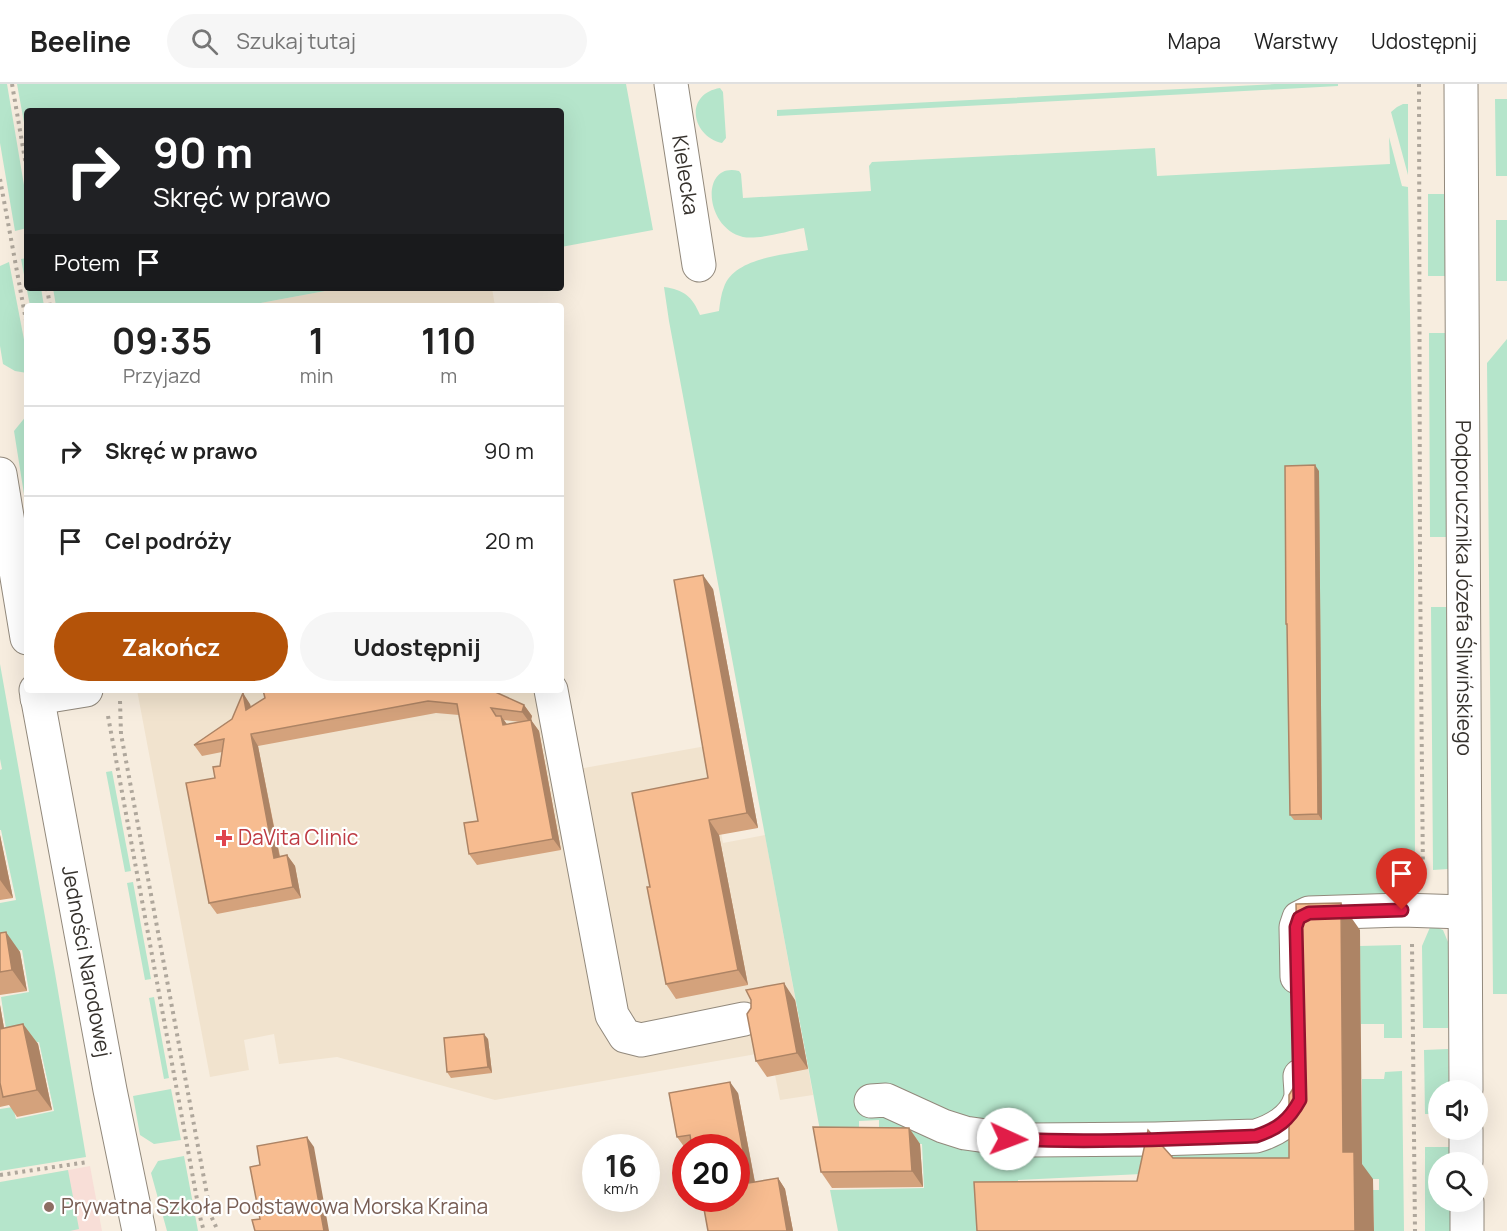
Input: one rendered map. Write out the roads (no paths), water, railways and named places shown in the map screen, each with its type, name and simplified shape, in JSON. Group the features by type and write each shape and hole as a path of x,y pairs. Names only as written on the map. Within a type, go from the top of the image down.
{"street":[{"name":"Kielecka","path":"671,84 699,265"},
{"name":"Podporucznika Józefa Śliwińskiego","path":"1461,84 1466,1080"},
{"path":"0,474 24,620"},
{"path":"552,693 612,1015 625,1036 641,1040 744,1019"},
{"name":"Jedności Narodowej","path":"37,694 110,1090 139,1231"},
{"path":"1298,1011 1296,927 1299,918 1309,913 1402,910 1464,912"},
{"path":"871,1101 886,1100 943,1126 964,1133 998,1138 1030,1140 1256,1136 1280,1125 1292,1114 1300,1100 1299,1047"},
{"path":"1467,1212 1467,1231"}],"place":[{"name":"DaVita Clinic","path":"224,838"},
{"name":"Prywatna Szkoła Podstawowa Morska Kraina","path":"49,1207"}]}
